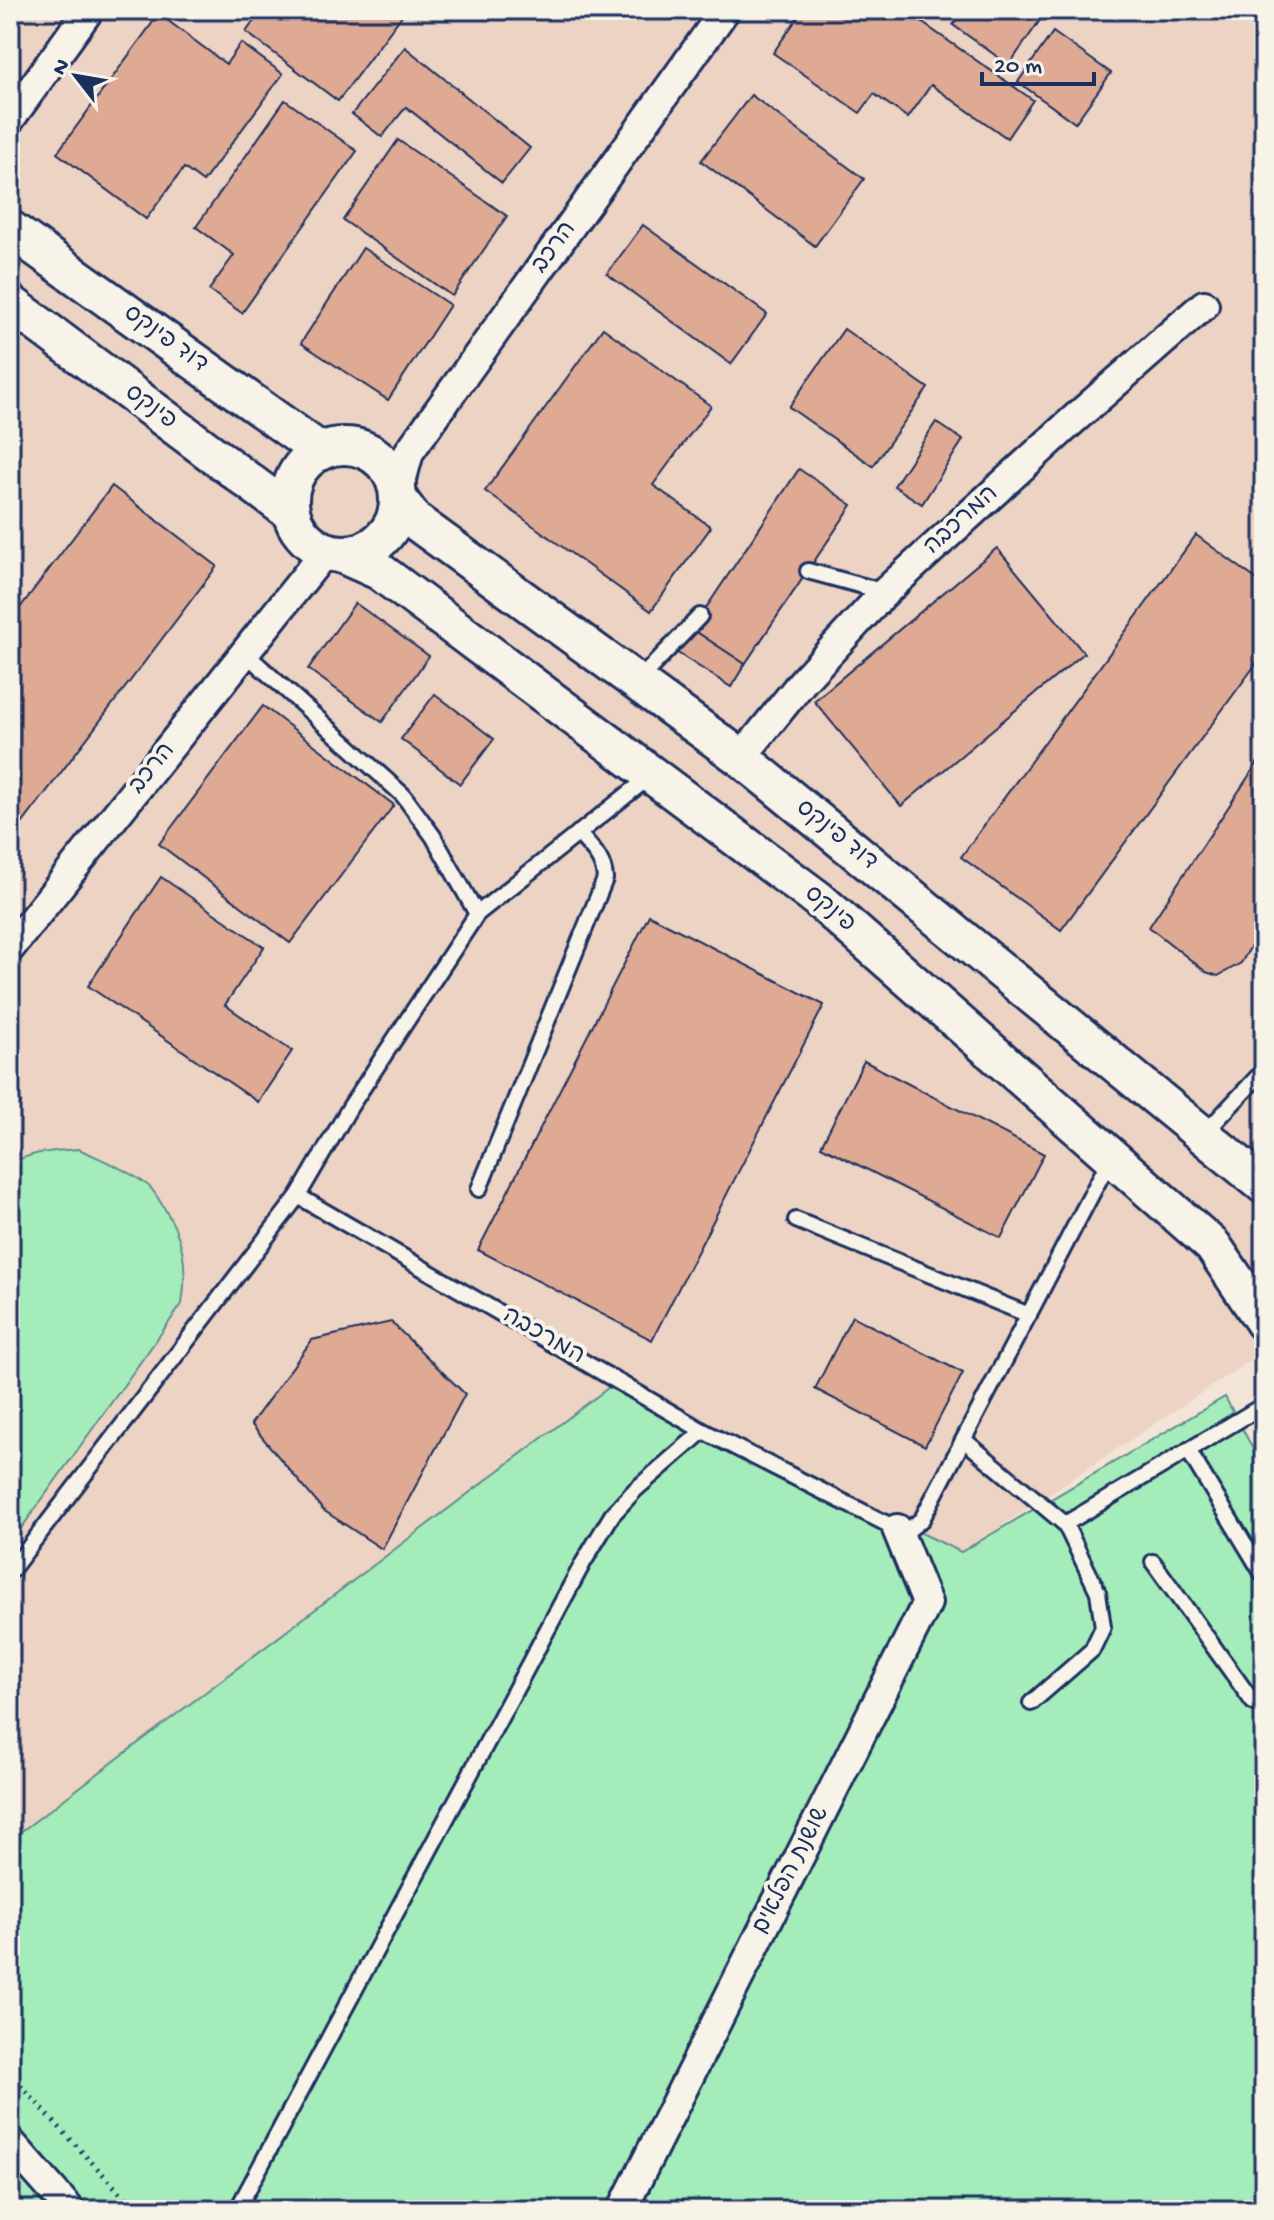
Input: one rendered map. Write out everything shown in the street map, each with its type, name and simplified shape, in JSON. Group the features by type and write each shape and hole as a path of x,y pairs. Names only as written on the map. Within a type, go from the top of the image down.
{"street":[{"path":"10,119 89,10"},
{"name":"הרכב","path":"399,497 409,452 725,10"},
{"name":"דוד פינקס","path":"10,229 320,451"},
{"name":"פינקס","path":"10,303 290,512"},
{"name":"המרכבה","path":"741,758 803,681 885,592 1204,305"},
{"path":"352,445 380,458 397,484 399,497 397,516 390,530 377,543 361,552 334,553 310,543 298,529 290,512 290,494 304,463 320,451 334,446 352,445"},
{"name":"דוד פינקס","path":"399,497 415,521 741,758 1264,1185"},
{"name":"הרכב","path":"10,948 245,653 334,553"},
{"name":"פינקס","path":"334,553 379,571 819,900 1213,1246 1264,1322"},
{"name":"שושנת הפלאים","path":"622,2210 927,1603 897,1529"},
{"path":"10,2142 70,2210"}],"lane":[{"path":"808,571 885,592"},
{"path":"636,682 700,616"},
{"path":"245,653 403,795 433,836 477,914"},
{"path":"10,1572 298,1196 350,1107 477,914 652,775"},
{"path":"479,1189 605,879 600,858 578,833"},
{"path":"1203,1136 1264,1070"},
{"path":"897,1529 911,1528 922,1519 1111,1157"},
{"name":"המרכבה","path":"298,1196 703,1431 897,1529"},
{"path":"796,1220 1029,1315"},
{"path":"1065,1524 1264,1405"},
{"path":"237,2210 583,1563 612,1515 627,1498 703,1431"},
{"path":"964,1440 1065,1524 1098,1592 1103,1627 1092,1650 1031,1703"},
{"path":"1188,1450 1264,1576"},
{"path":"1153,1562 1253,1702 1264,1706"}],"path":[{"path":"10,2074 136,2210"}],"shaded area":[{"path":"10,10 1264,10 1264,1351 962,1552 612,1385 10,1840"}],"green space":[{"path":"79,1149 130,1174 155,1193 169,1215 182,1251 182,1304 10,1544 10,1165 34,1154"},
{"path":"612,1385 961,1552 1225,1397 1264,1469 1264,2210 10,2210 10,1840"}],"building":[{"path":"262,10 406,10 338,101 246,32"},
{"path":"803,10 904,10 1033,100 1007,138 931,85 908,118 874,94 860,113 773,53"},
{"path":"964,10 1047,10 1009,65 953,25"},
{"path":"159,14 226,64 241,43 283,74 203,182 184,168 146,219 57,153"},
{"path":"1053,32 1111,73 1075,123 1018,82"},
{"path":"405,47 530,148 502,183 406,107 382,137 352,114"},
{"path":"751,95 864,179 815,246 701,161"},
{"path":"285,100 357,151 242,313 209,290 234,255 196,227"},
{"path":"398,140 507,216 452,296 343,220"},
{"path":"643,225 767,314 731,364 607,274"},
{"path":"363,248 450,305 388,400 301,343"},
{"path":"603,328 711,406 653,485 711,527 651,611 485,491"},
{"path":"844,329 928,388 873,466 789,407"},
{"path":"936,422 963,440 922,504 894,486"},
{"path":"799,469 852,505 745,664 692,629"},
{"path":"112,486 217,566 10,840 10,621"},
{"path":"1196,535 1264,585 1264,653 1061,930 961,857"},
{"path":"997,548 1084,653 901,806 814,701"},
{"path":"355,603 429,656 382,722 308,669"},
{"path":"692,629 745,664 731,687 676,652"},
{"path":"435,694 494,739 460,784 401,739"},
{"path":"263,706 394,805 290,943 159,844"},
{"path":"1264,753 1264,924 1241,963 1218,976 1206,972 1149,927"},
{"path":"161,877 264,947 225,1005 292,1051 258,1102 88,986"},
{"path":"649,915 824,1005 652,1340 478,1250"},
{"path":"864,1061 1044,1154 1001,1238 821,1146"},
{"path":"10,1096 21,1103 10,1119"},
{"path":"852,1316 963,1373 925,1446 815,1389"},
{"path":"391,1322 465,1394 382,1549 323,1510 251,1424 312,1340"}]}
